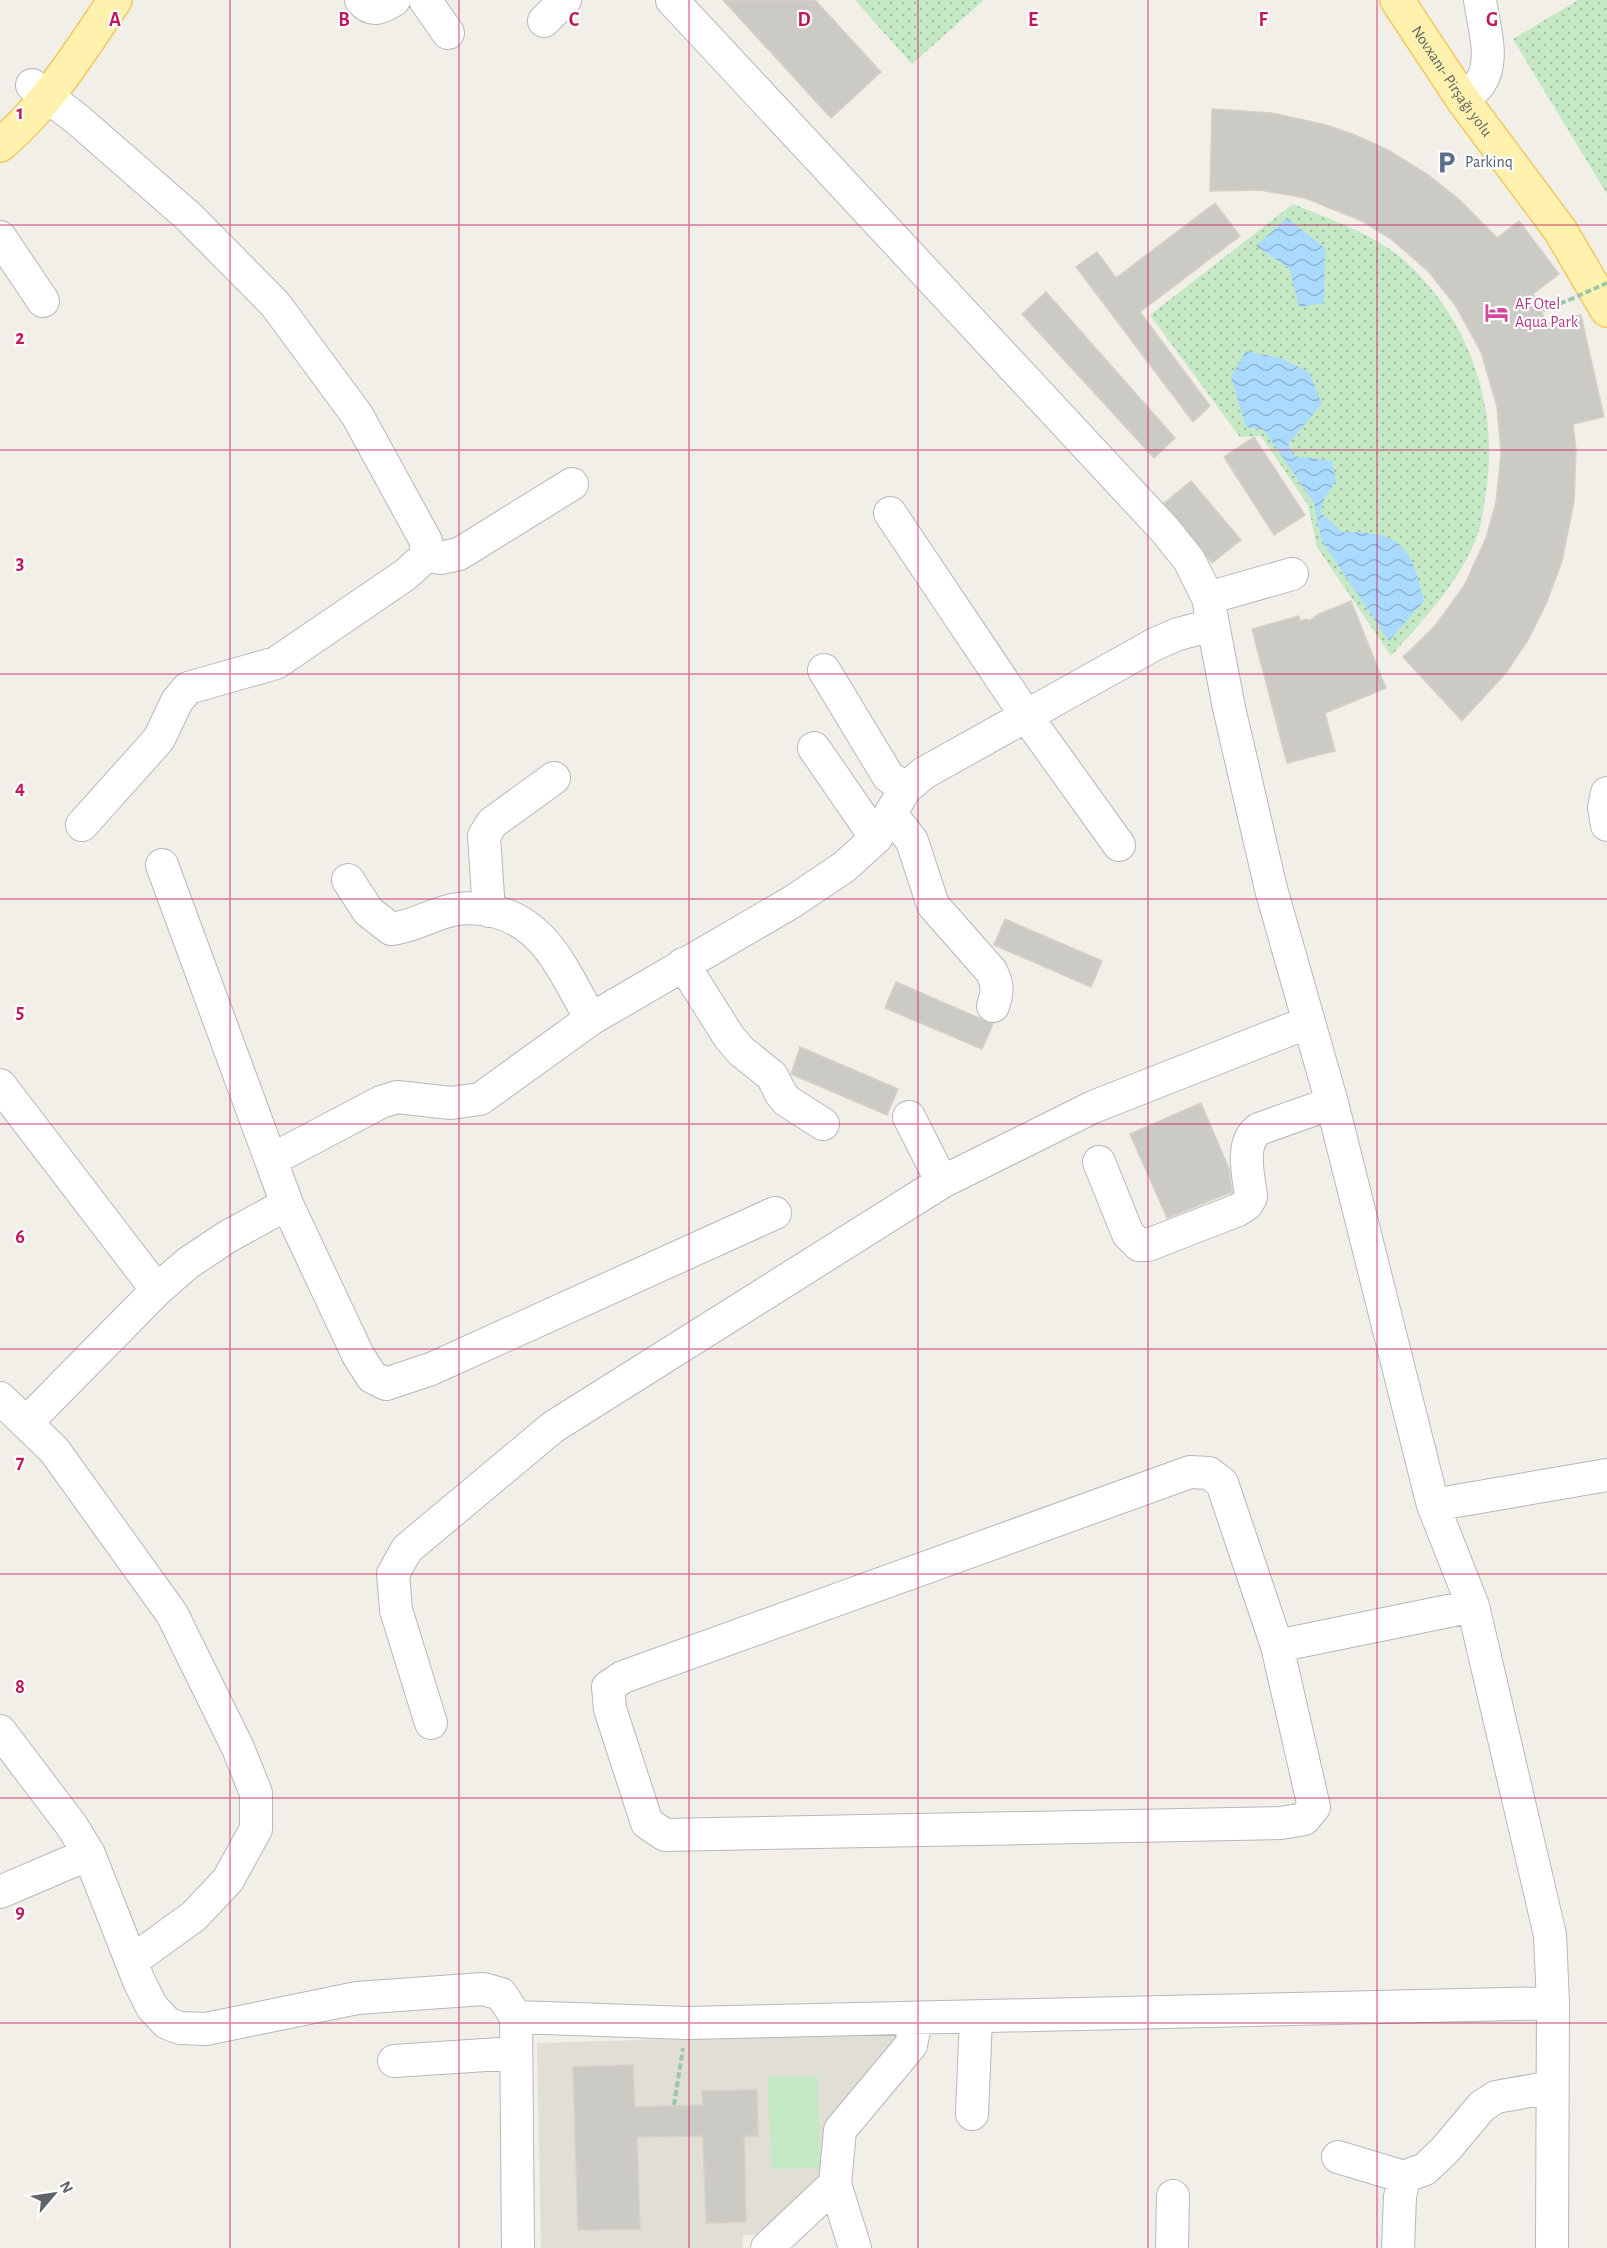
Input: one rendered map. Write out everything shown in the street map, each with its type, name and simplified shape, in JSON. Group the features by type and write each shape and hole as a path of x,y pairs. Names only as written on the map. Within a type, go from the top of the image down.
{"main road":[{"path":"0,145 28,120 41,91 93,0"},
{"path":"0,121 41,91 115,0"},
{"name":"Novxanı- Pirşağı yolu","path":"1397,0 1463,100 1560,230 1607,310"}],"street":[{"path":"361,0 367,7 379,9 394,0"},
{"path":"425,0 448,33"},
{"path":"672,0 1166,530 1194,567 1211,611 1229,708 1261,848 1332,1103 1434,1505 1473,1606 1550,1935 1553,2003 1552,2248"},
{"path":"1463,100 1480,83 1487,70 1488,53 1480,0"},
{"path":"41,91 189,217 275,304 357,415 426,541 426,556 405,575 276,663 188,688 177,701 159,739 82,825"},
{"path":"0,237 43,301"},
{"path":"426,556 440,558 459,554 572,484"},
{"path":"890,513 1027,717 1119,845"},
{"path":"273,1160 381,1102 397,1097 451,1103 480,1099 591,1019 801,896 844,867 924,773 1155,644 1178,634 1211,611 1292,574"},
{"path":"824,670 888,776 891,814"},
{"path":"814,748 891,814 912,841 933,905 991,971 997,982 998,991 993,1006"},
{"path":"489,911 484,836 492,822 554,778"},
{"path":"1607,793 1604,807 1607,825"},
{"path":"162,865 273,1160 287,1204 358,1355 372,1377 386,1384 431,1369 775,1214"},
{"path":"348,880 368,911 391,929 407,927 451,910 474,907 509,915 536,931 547,944 591,1019"},
{"path":"683,964 741,1052 772,1076 787,1101 823,1124"},
{"path":"431,1723 396,1610 393,1574 407,1549 553,1427 942,1182 1093,1107 1309,1022"},
{"path":"0,1085 157,1290"},
{"path":"1099,1162 1128,1234 1139,1245 1148,1245 1238,1210 1247,1204 1251,1197 1247,1145 1251,1134 1259,1129 1332,1103"},
{"path":"909,1117 942,1182"},
{"path":"26,1423 157,1290 188,1263 227,1237 287,1204"},
{"path":"0,1398 54,1450 172,1614 238,1748 256,1793 256,1829 228,1880 194,1916 132,1961"},
{"path":"1190,1472 1209,1473 1222,1483 1277,1646 1314,1807 1304,1819 1281,1823 665,1835 646,1823 610,1709 608,1687 623,1677 1190,1472"},
{"path":"1434,1505 1607,1475"},
{"path":"1277,1646 1473,1606"},
{"path":"0,1731 72,1826 89,1854 152,2007 167,2023 180,2028 206,2029 242,2024 313,2006 357,1998 483,1989 501,1994 516,2017 518,2248"},
{"path":"0,1892 89,1854"},
{"path":"516,2017 687,2023 916,2020 1553,2003"},
{"path":"972,2114 976,2018"},
{"path":"855,2248 835,2184 840,2130 911,2045 916,2020"},
{"path":"394,2061 516,2053"},
{"path":"1338,2157 1404,2177 1425,2169 1445,2150 1482,2106 1496,2097 1552,2087"},
{"path":"1398,2248 1400,2197 1404,2177"},
{"path":"767,2248 835,2184"},
{"path":"1172,2248 1173,2196"}],"path":[{"path":"1543,310 1607,283"},
{"path":"674,2105 687,2023"}],"shaded area":[{"path":"909,2032 830,2169 767,2234 743,2235 743,2248 541,2248 537,2043"}],"green space":[{"path":"855,0 984,0 912,64"},
{"path":"1578,0 1607,0 1607,194 1513,39"},
{"path":"1293,204 1381,243 1406,262 1429,286 1448,312 1464,340 1476,370 1484,401 1489,433 1489,466 1478,534 1452,584 1391,656 1317,547 1308,505 1261,436 1240,437 1150,315"},
{"path":"818,2076 820,2168 771,2169 768,2077"}],"water":[{"path":"1287,218 1325,248 1324,303 1299,307 1290,269 1256,246"},
{"path":"1246,351 1280,358 1309,372 1322,404 1288,444 1294,456 1332,461 1336,481 1325,497 1320,512 1342,532 1378,534 1390,539 1408,554 1414,566 1424,601 1389,641 1322,541 1314,503 1264,430 1246,427 1231,377"}],"building":[{"path":"723,0 815,0 881,72 831,118"},
{"path":"1212,109 1272,113 1326,125 1355,135 1388,150 1427,174 1460,200 1497,238 1519,221 1559,274 1533,294 1547,323 1581,315 1604,417 1573,424 1576,450 1574,502 1562,561 1546,604 1528,640 1506,673 1462,721 1403,657 1435,626 1464,586 1486,538 1496,502 1501,454 1497,407 1481,352 1455,305 1428,271 1391,239 1362,221 1305,198 1260,190 1210,191"},
{"path":"1215,203 1240,236 1140,312 1210,406 1193,422 1076,267 1097,252 1116,278"},
{"path":"1046,292 1175,438 1154,458 1022,314"},
{"path":"1254,437 1305,515 1274,535 1224,457"},
{"path":"1191,481 1241,540 1212,563 1164,503"},
{"path":"1351,601 1386,688 1325,713 1335,751 1287,763 1252,629 1299,616 1300,621 1307,619 1309,621 1319,614"},
{"path":"1005,919 1102,961 1091,987 994,945"},
{"path":"896,982 993,1024 982,1049 885,1008"},
{"path":"800,1047 898,1089 887,1115 791,1074"},
{"path":"1201,1103 1229,1169 1232,1192 1167,1218 1130,1134"},
{"path":"633,2065 635,2107 703,2105 702,2091 757,2090 758,2136 744,2136 746,2222 706,2223 703,2136 637,2137 640,2229 578,2230 573,2067"}],"place":[{"name":"Parkinq","path":"1447,162"},
{"name":"AF Otel Aqua Park","path":"1497,313"}]}
